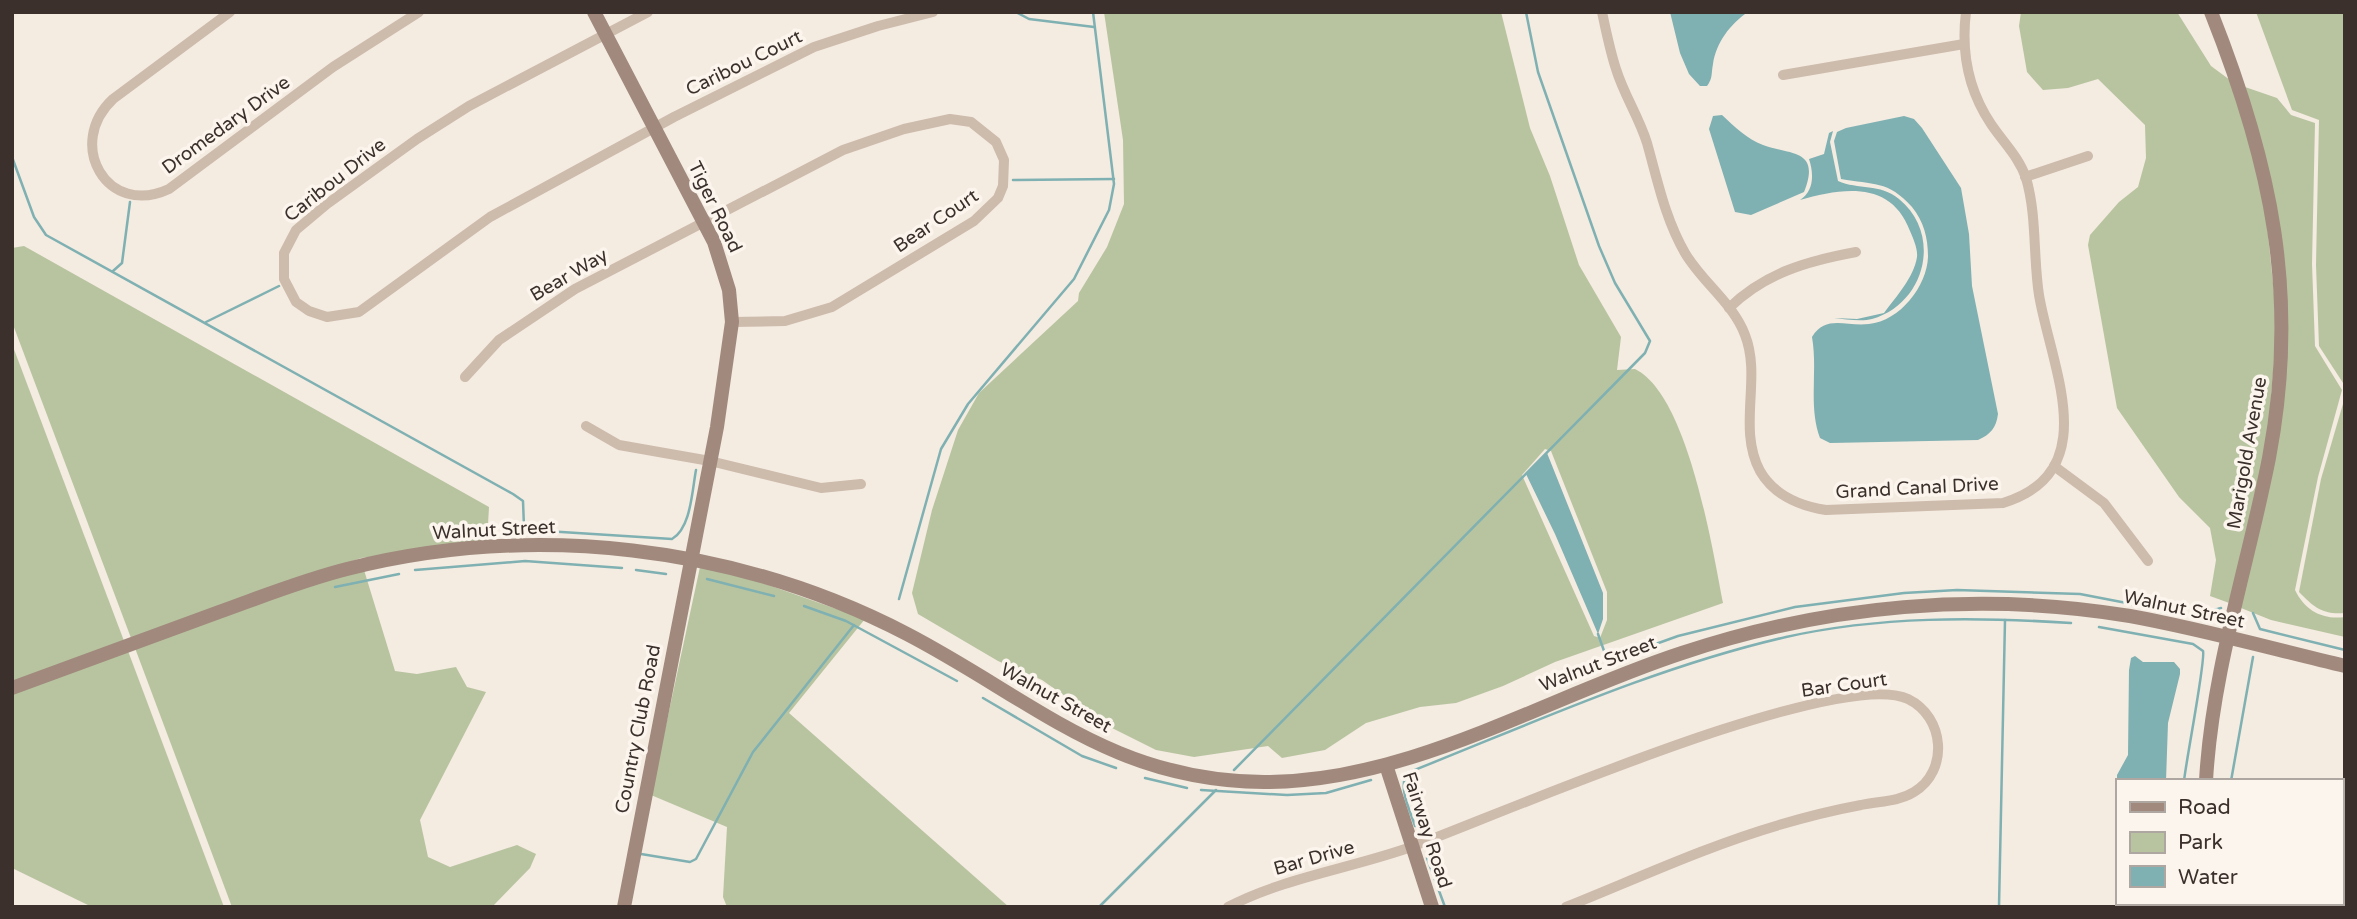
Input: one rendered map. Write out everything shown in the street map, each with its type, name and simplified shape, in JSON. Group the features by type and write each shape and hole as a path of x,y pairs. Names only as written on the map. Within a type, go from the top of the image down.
{"street":[{"name":"Dromedary Drive","path":"230,12 113,99 101,113 93,129 91,149 97,169 113,186 140,196 169,190 333,67 419,12"},
{"name":"Tiger Road","path":"594,12 723,266 732,323 691,560"},
{"path":"606,35 648,12"},
{"name":"Caribou Court","path":"654,128 814,47 933,12"},
{"name":"Grand Canal Drive","path":"1602,12 1616,70 1639,120 1671,228 1700,277 1729,308 1742,328 1750,355 1749,436 1752,452 1770,484 1799,504 1837,510 2003,503 2034,488 2054,466 2063,444 2065,413 2039,294 2025,177 2012,150 1979,103 1964,44 1966,12"},
{"name":"Marigold Avenue","path":"2206,779 2216,693 2273,437 2280,369 2281,300 2274,219 2259,149 2238,79 2211,12"},
{"name":"Caribou Drive","path":"606,35 469,106 417,139 327,204 296,230 286,245 282,271 287,288 296,302 315,314 334,318 354,314 490,217 654,128"},
{"path":"1783,75 1964,44"},
{"name":"Bear Court","path":"703,222 843,150 914,126 950,119 971,122 989,133 1003,154 1005,173 1001,192 974,221 827,309 785,321 732,323"},
{"path":"2025,177 2088,156"},
{"name":"Bear Way","path":"465,377 499,340 536,313 575,289 703,222"},
{"path":"1729,308 1753,288 1798,264 1856,252"},
{"path":"586,426 619,445 710,461 821,488 861,484"},
{"path":"2054,466 2104,503 2148,561"},
{"name":"Walnut Street","path":"12,688 301,582 377,562 455,550 534,545 613,549 691,560 768,578 874,618 934,649 1070,732 1141,762 1200,776 1259,782 1331,778 1386,765 1680,653 1753,632 1851,613 1933,605 2055,607 2130,616 2345,666"},
{"name":"Country Club Road","path":"624,907 691,560"},
{"name":"Bar Court","path":"1411,847 1691,739 1763,717 1835,701 1888,694 1908,699 1931,720 1938,737 1938,756 1933,773 1914,792 1775,826 1566,907"},
{"name":"Fairway Road","path":"1386,765 1432,907"},
{"name":"Bar Drive","path":"1228,907 1272,888 1411,847"}],"green space":[{"path":"1104,12 1501,12 1530,128 1550,176 1579,265 1621,337 1617,370 1635,369 1654,384 1670,409 1683,440 1704,511 1723,603 1555,662 1503,686 1456,703 1420,707 1366,723 1325,750 1282,758 1268,746 1194,757 1156,750 1106,725 1042,680 998,661 918,614 912,593 932,510 958,430 979,393 1078,301 1079,293 1107,247 1124,204 1123,140","holes":["1545,449 1551,451 1607,592 1607,620 1600,638 1594,636 1522,475"]},
{"path":"2021,12 2177,12 2211,66 2234,83 2263,185 2277,323 2268,436 2232,604 2210,596 2216,560 2210,528 2179,497 2117,408 2088,245 2090,235 2119,202 2138,187 2146,158 2145,125 2098,79 2068,88 2043,90 2027,72 2019,26"},
{"path":"2256,12 2345,12 2345,386 2319,346 2316,265 2319,120 2292,110"},
{"path":"2245,87 2277,98 2291,115 2315,123 2312,264 2315,346 2342,390 2318,477 2295,590 2309,609 2329,617 2345,617 2345,637 2271,620 2241,608 2278,433 2272,183"},
{"path":"24,246 489,507 487,542 361,558 131,638 12,322 12,248"},
{"path":"12,344 124,641 12,683"},
{"path":"2345,397 2345,613 2330,613 2319,609 2299,592 2321,479"},
{"path":"700,567 751,579 865,619 789,713 1009,907 727,907 723,897 727,827 651,795"},
{"path":"364,570 395,671 417,674 456,667 467,687 486,692 420,820 428,857 450,867 517,845 536,854 530,868 492,907 232,907 135,648 303,587"},
{"path":"128,651 224,907 92,907 12,868 12,694"}],"water":[{"path":"1670,12 1748,12 1735,22 1721,41 1707,86 1700,86 1689,74 1680,53"},
{"path":"1722,115 1757,142 1793,153 1806,161 1809,168 1804,192 1751,215 1735,212 1709,129 1713,116"},
{"path":"1904,116 1914,119 1922,128 1961,188 1969,234 1972,286 1997,419 1992,430 1978,440 1830,443 1820,438 1816,426 1812,337 1818,330 1830,324 1869,324 1891,316 1910,300 1917,290 1923,279 1928,257 1924,230 1912,207 1887,188 1841,179 1834,141 1837,132 1846,128"},
{"path":"1833,131 1830,142 1838,181 1892,194 1913,214 1921,231 1924,249 1922,267 1915,284 1905,299 1890,311 1868,320 1834,318 1857,319 1884,313 1912,272 1917,251 1902,215 1891,203 1878,196 1848,191 1800,200 1808,192 1812,182 1809,159 1824,154 1829,133"},
{"path":"1547,453 1603,593 1603,619 1598,634 1526,474"},
{"path":"2135,656 2143,662 2174,662 2180,669 2168,723 2166,779 2117,779 2128,755 2131,658"}],"waterway":[{"path":"1016,12 1029,19 1094,27"},
{"path":"899,599 941,449 968,404 1074,279 1109,210 1114,184 1093,12"},
{"path":"1234,770 1645,353 1650,341 1615,283 1599,246 1538,72 1526,12"},
{"path":"12,157 34,217 46,235 513,494 523,501 524,527 530,530 672,539 687,518 696,470"},
{"path":"1013,180 1114,179"},
{"path":"113,271 122,263 130,202"},
{"path":"206,322 279,286"},
{"path":"415,570 525,561 622,568"},
{"path":"636,570 666,574"},
{"path":"335,587 399,574"},
{"path":"707,579 774,596"},
{"path":"1628,654 1678,636 1795,607 1904,593 1957,590 2080,594 2194,616 2221,608"},
{"path":"804,606 846,621 957,681"},
{"path":"2253,613 2260,629 2345,650"},
{"path":"1415,826 1404,792 1407,773 1641,680 1737,649 1821,630 1893,622 1964,619 2071,623"},
{"path":"1999,907 2005,620"},
{"path":"641,854 690,862 696,859 753,752 854,625"},
{"path":"2099,627 2193,644 2203,651 2184,779"},
{"path":"1598,634 1608,662 1619,658"},
{"path":"2231,779 2253,657"},
{"path":"983,698 1082,756 1116,768"},
{"path":"1145,778 1187,788"},
{"path":"1201,790 1287,795 1326,793 1371,780"},
{"path":"1099,907 1216,790"},
{"path":"1427,858 1445,907"}]}
